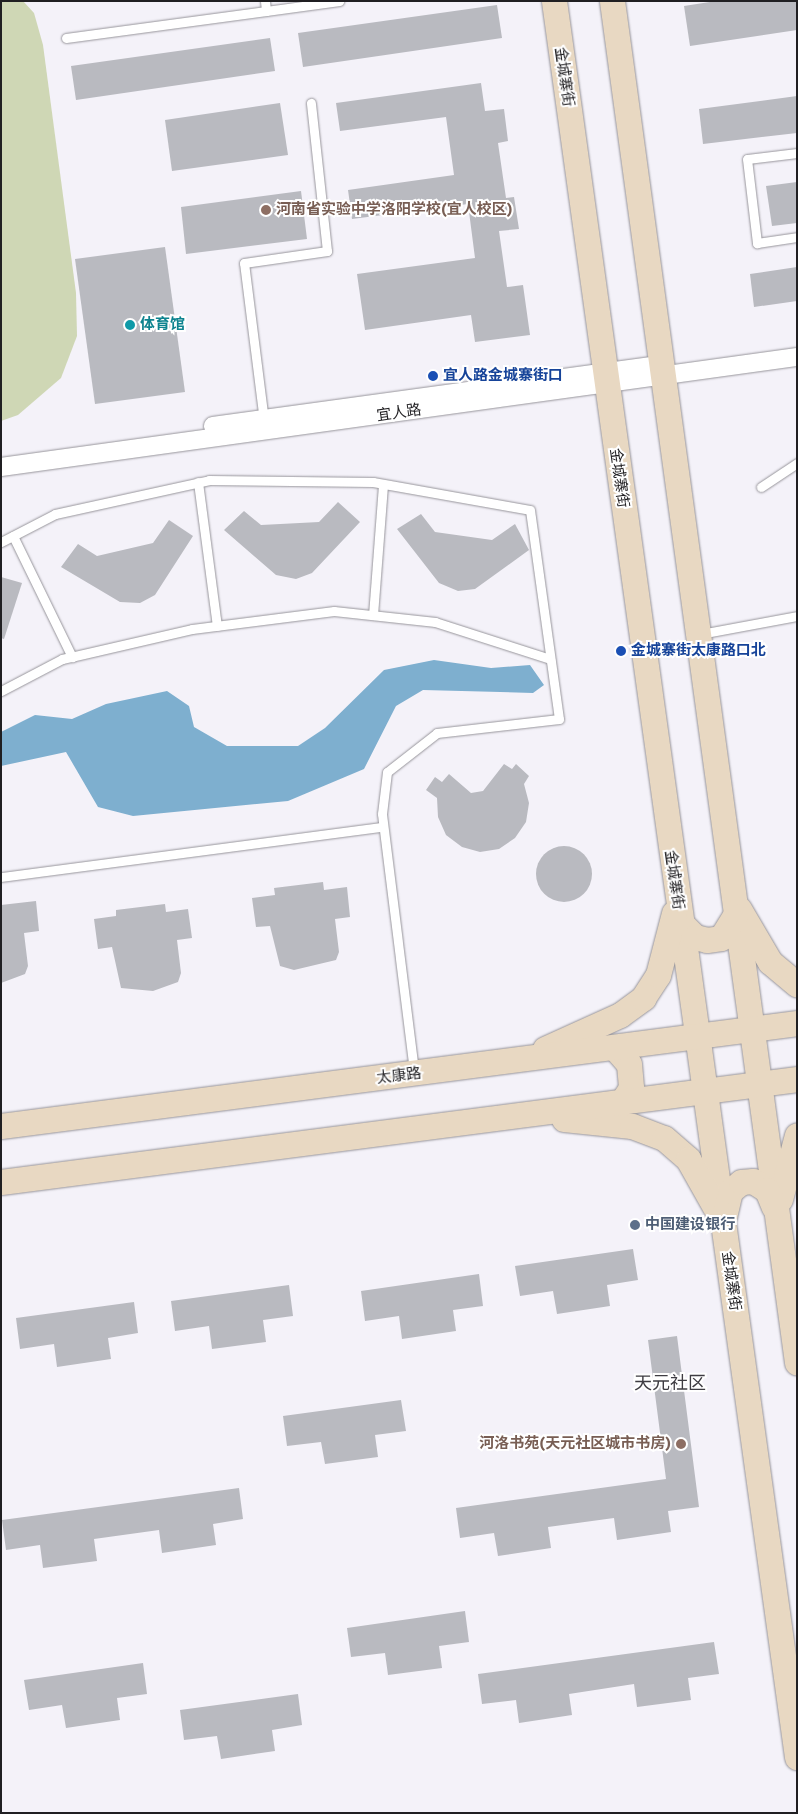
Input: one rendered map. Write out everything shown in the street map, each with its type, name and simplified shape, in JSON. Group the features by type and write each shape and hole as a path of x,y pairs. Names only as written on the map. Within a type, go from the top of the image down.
{"main road":[{"name":"金城寨街","path":"554,1 797,1758"},
{"path":"612,1 750,1030 797,1362"},
{"path":"679,912 695,938 707,940 721,938 734,907"},
{"path":"734,907 770,962 797,985"},
{"path":"520,1060 620,1015 643,998 658,974 679,912"},
{"name":"太康路","path":"1,1126 797,1023"},
{"path":"615,1048 628,1064 631,1088 622,1102"},
{"path":"1,1182 797,1079"},
{"path":"521,1115 632,1126 664,1138 688,1159 723,1222"},
{"path":"777,1213 797,1136"},
{"path":"723,1222 730,1191 741,1182 753,1181 766,1190 777,1213"}],"street":[{"name":"宜人路","path":"1,455 265,425 605,379 797,345"},
{"name":"宜人路","path":"661,370 797,357"},
{"name":"宜人路","path":"1,467 265,425"}],"lane":[{"path":"66,38 265,6 339,1"},
{"path":"265,425 244,263 327,251 311,103"},
{"path":"797,153 747,159 757,243 797,237"},
{"path":"761,486 797,463"},
{"path":"198,482 216,626"},
{"path":"1,542 55,514 198,482 383,484 530,510 559,719 437,733 387,772 384,827 414,1074"},
{"path":"373,615 383,484"},
{"path":"12,536 72,657"},
{"path":"1,691 72,657 216,626 334,611 435,622 550,659"},
{"path":"697,635 797,616"},
{"path":"1,877 384,827"}],"green space":[{"path":"1,1 23,1 34,13 43,45 76,293 77,336 61,378 18,415 1,421"}],"water":[{"path":"434,660 491,668 530,665 544,685 533,693 423,690 396,706 364,769 288,801 133,816 98,807 66,752 1,766 1,732 35,715 72,719 106,704 167,691 189,706 194,727 227,746 298,746 325,728 384,670"}],"building":[{"path":"716,1 797,1 797,30 690,46 684,6"},
{"path":"497,5 502,38 303,67 298,33"},
{"path":"270,38 275,71 76,100 71,66"},
{"path":"481,83 485,111 504,109 508,141 498,143 506,198 514,197 519,229 499,231 507,287 523,285 530,335 475,342 471,315 365,330 357,274 475,258 468,204 352,219 348,190 454,175 446,117 340,131 336,103"},
{"path":"797,96 797,133 703,144 699,109"},
{"path":"280,103 288,155 172,171 165,120"},
{"path":"797,182 797,223 772,226 766,186"},
{"path":"301,191 307,239 186,254 181,207"},
{"name":"体育馆","path":"165,247 185,392 95,404 75,259"},
{"path":"797,267 797,301 754,307 750,274"},
{"path":"338,502 360,522 312,573 296,579 276,575 224,530 244,511 261,525 319,522"},
{"path":"421,514 435,532 492,540 515,524 529,550 475,589 458,591 439,583 397,529"},
{"path":"169,520 193,536 155,595 140,603 120,602 61,567 78,544 97,556 153,543"},
{"path":"1,577 22,583 4,639 1,638"},
{"path":"504,764 512,769 516,764 529,776 524,784 529,803 526,822 515,838 499,849 480,852 462,847 446,835 438,817 437,798 426,790 435,777 442,782 449,774 471,793 483,791"},
{"path":"559,846 569,846 584,854 590,863 592,874 590,885 584,894 569,902 559,902 548,897 541,890 536,879 536,869 541,858 548,851"},
{"path":"323,882 324,890 347,887 350,917 335,919 339,952 336,960 294,970 280,966 270,926 256,927 252,898 275,895 274,888"},
{"path":"36,901 39,931 24,933 28,966 25,974 1,983 1,905"},
{"path":"165,904 166,912 188,909 192,938 177,940 181,973 178,982 153,991 121,988 112,947 98,949 94,919 116,916 116,910"},
{"path":"633,1249 638,1280 607,1285 610,1306 557,1314 553,1291 520,1296 515,1266"},
{"path":"479,1274 483,1306 453,1310 456,1331 402,1339 399,1316 365,1321 361,1291"},
{"path":"289,1285 293,1316 263,1320 266,1342 212,1349 209,1326 175,1331 171,1301"},
{"path":"134,1302 138,1333 108,1338 111,1359 57,1367 54,1344 20,1349 16,1318"},
{"path":"677,1336 699,1507 668,1511 671,1532 617,1540 614,1518 548,1527 551,1548 498,1556 494,1533 460,1538 456,1508 666,1479 648,1340"},
{"path":"401,1400 406,1431 375,1435 378,1457 325,1464 321,1442 287,1446 283,1416"},
{"path":"239,1488 243,1519 213,1524 216,1545 162,1553 159,1530 94,1539 97,1561 43,1568 40,1545 6,1550 2,1520"},
{"path":"465,1611 469,1642 439,1646 442,1668 388,1675 385,1653 351,1657 347,1628"},
{"path":"714,1642 719,1674 688,1678 691,1700 637,1707 634,1684 569,1694 572,1715 519,1723 516,1700 482,1704 478,1674"},
{"path":"143,1663 147,1694 117,1698 120,1720 66,1728 62,1705 29,1710 24,1680"},
{"path":"298,1694 302,1725 272,1730 275,1751 221,1759 217,1736 184,1740 180,1710"}],"place":[{"name":"河南省实验中学洛阳学校(宜人校区)","path":"266,210"},
{"name":"体育馆","path":"130,325"},
{"name":"宜人路金城寨街口","path":"433,376"},
{"name":"金城寨街太康路口北","path":"621,651"},
{"name":"中国建设银行","path":"635,1225"},
{"name":"河洛书苑(天元社区城市书房)","path":"681,1444"}],"district":[{"name":"天元社区","path":"670,1383"}]}
